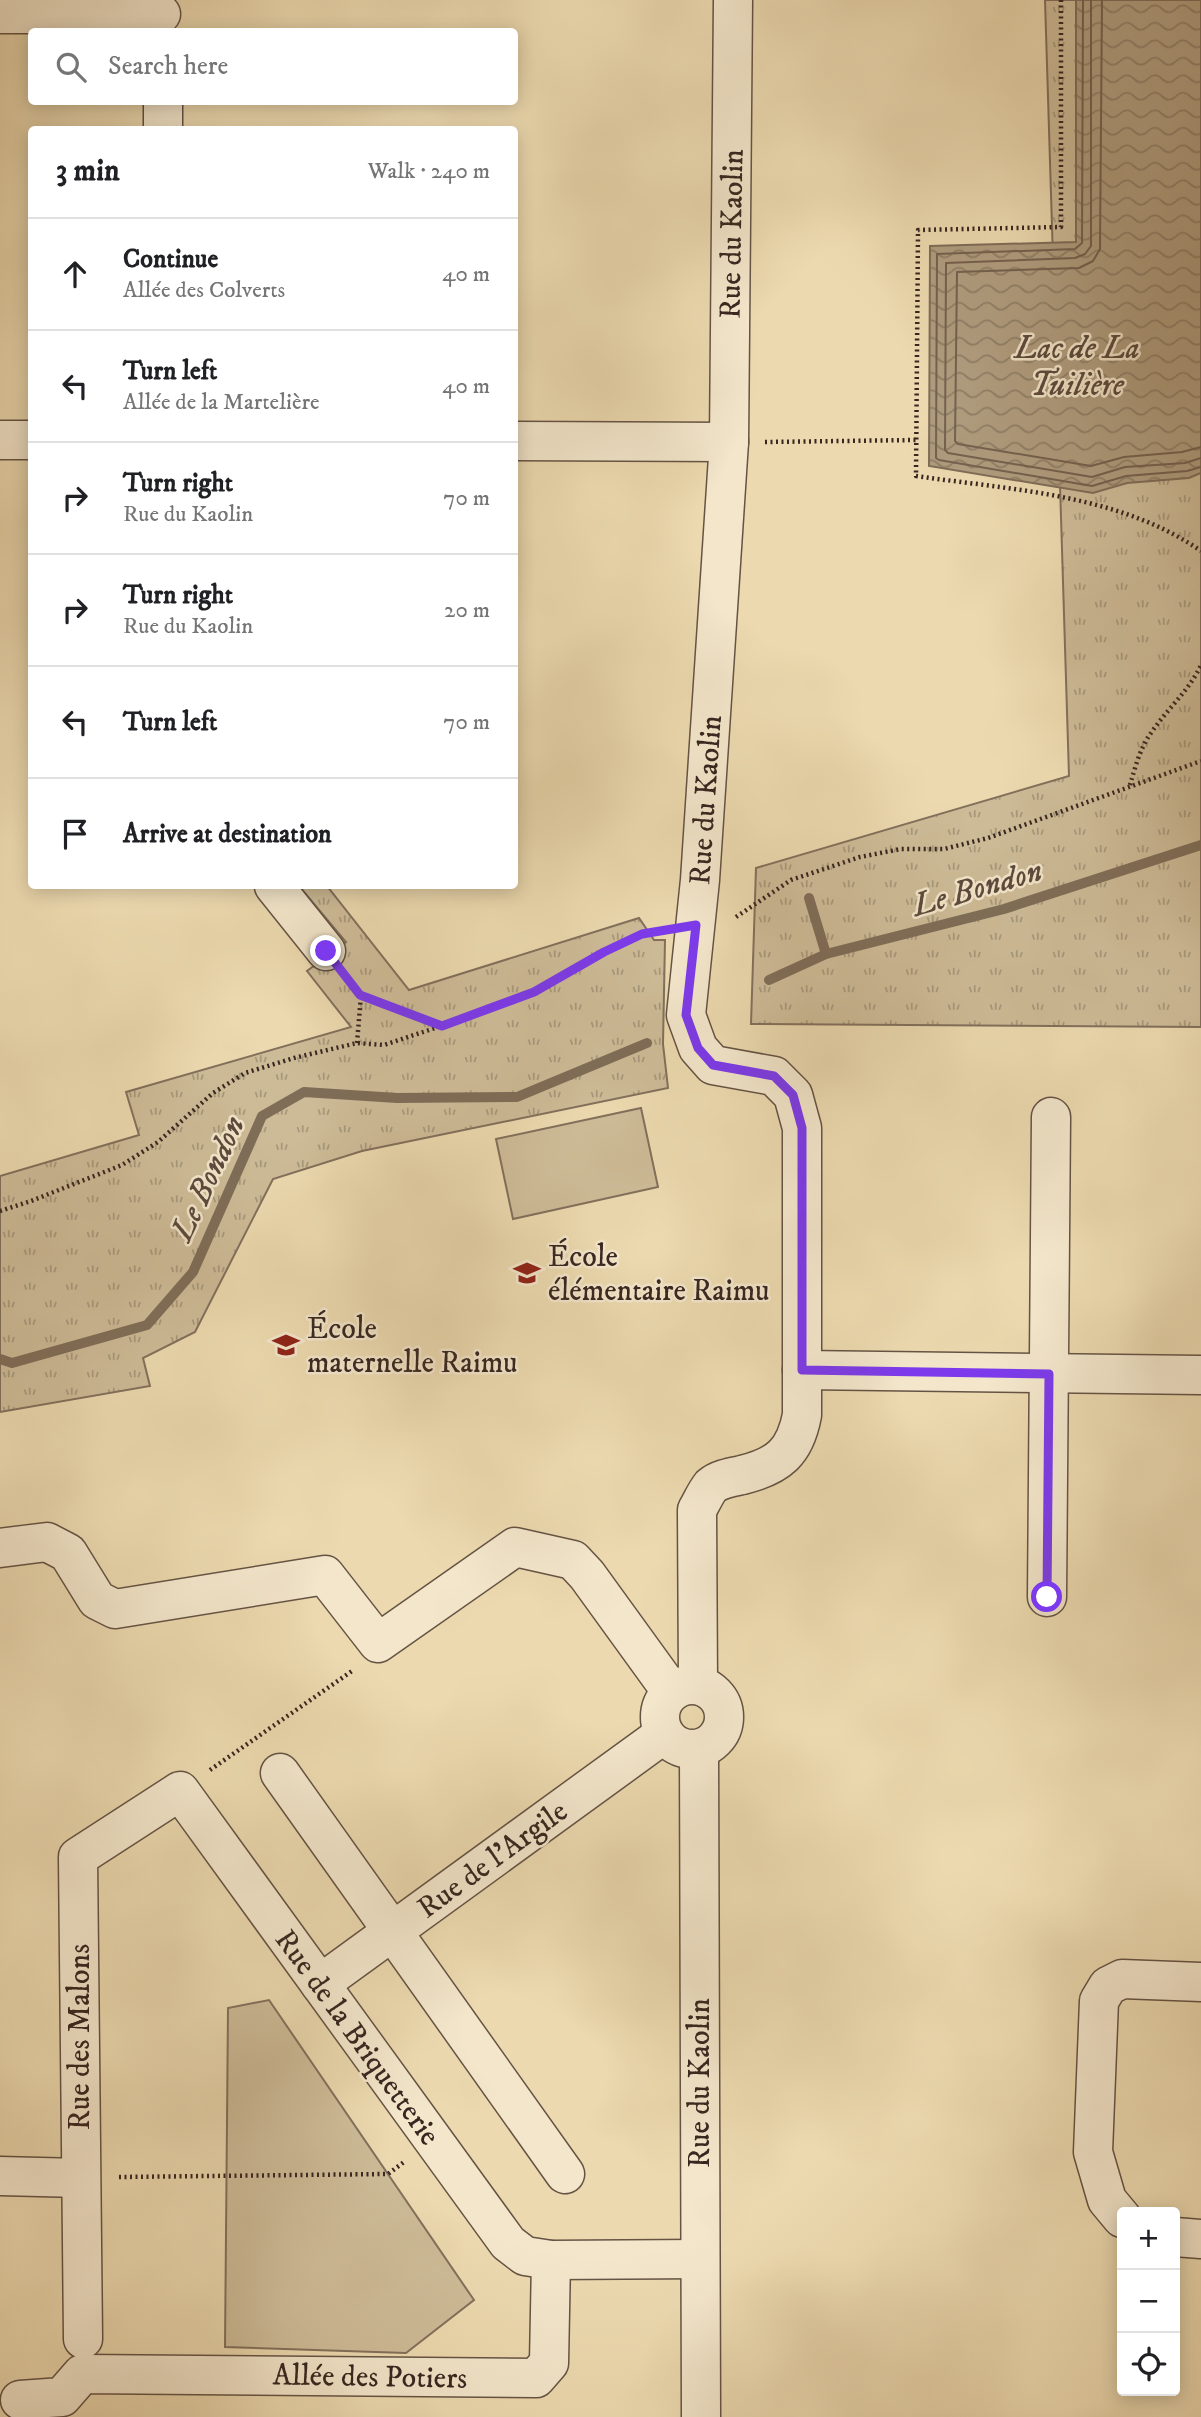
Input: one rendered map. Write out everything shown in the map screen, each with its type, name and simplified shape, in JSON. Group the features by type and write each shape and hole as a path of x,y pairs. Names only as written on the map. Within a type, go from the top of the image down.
{"street":[{"name":"Rue du Kaolin","path":"684,1688 697,1510 712,1486 774,1464 792,1447 802,1415 802,1128 793,1095 774,1076 713,1065 692,1031 696,925 729,442 733,0"},
{"path":"0,14 161,15"},
{"path":"163,105 163,126"},
{"path":"0,440 28,440"},
{"path":"518,441 729,442"},
{"path":"276,889 326,951"},
{"path":"1047,1597 1051,1117"},
{"path":"802,1370 1201,1375"},
{"path":"0,1548 47,1542 68,1553 97,1600 115,1609 325,1575 378,1643 514,1547 573,1560 684,1688"},
{"path":"706,1687 718,1697 725,1712 723,1729 713,1742 682,1742 659,1718 663,1702 684,1688 706,1687"},
{"name":"Rue du Kaolin","path":"682,1742 700,2259 701,2417"},
{"name":"Rue de l'Argile","path":"320,1984 392,1932 682,1742"},
{"path":"281,1773 565,2174"},
{"name":"Rue de la Briquetterie","path":"180,1791 508,2243 525,2256 551,2260 700,2259"},
{"name":"Rue des Malons","path":"82,2356 78,1857 180,1791"},
{"path":"1117,2212 1107,2200 1093,2152 1100,2001 1108,1986 1122,1979 1201,1982"},
{"path":"0,2176 80,2178"},
{"path":"1180,2237 1201,2239"},
{"name":"Allée des Potiers","path":"82,2356 536,2378 549,2363 551,2260"},
{"path":"20,2400 62,2397 82,2356"}],"path":[{"path":"1061,0 1061,227 918,230 916,476 1088,501 1151,525 1201,551"},
{"path":"729,442 916,440"},
{"path":"1130,786 1150,734 1195,678 1201,665"},
{"path":"0,1211 122,1165 159,1142 213,1093 245,1073 358,1043 384,1045 534,992 604,952 642,934 696,925 724,924 791,880 860,857 901,849 944,849 988,838 1201,761"},
{"path":"326,951 360,995 442,1026"},
{"path":"358,1043 360,995"},
{"path":"180,1791 364,1662 378,1643"},
{"path":"80,2178 388,2174 432,2141"}],"green space":[{"path":"1045,0 1201,0 1201,1027 751,1024 756,868 1069,776"},
{"path":"302,889 329,889 409,990 639,918 654,940 665,940 663,1044 668,1088 362,1151 273,1179 195,1332 143,1358 150,1386 0,1412 0,1176 139,1135 126,1092 351,1027 307,971 346,942"},
{"path":"641,1108 658,1187 513,1219 496,1139"},
{"path":"269,2000 474,2300 406,2353 225,2347 228,2008"}],"water":[{"name":"Lac de La Tuilière","path":"1076,0 1201,0 1201,473 1189,478 1127,483 1093,493 929,466 930,246 1076,242"}],"waterway":[{"name":"Le Bondon","path":"769,980 826,954 1004,909 1201,845"},
{"path":"809,898 826,954"},
{"name":"Le Bondon","path":"0,1359 12,1363 147,1325 193,1272 262,1116 304,1092 397,1098 517,1097 647,1043"}],"place":[{"name":"École élémentaire Raimu","path":"527,1273"},
{"name":"École maternelle Raimu","path":"286,1345"}],"route":[{"path":"326,951 360,995 442,1026 534,992 604,952 642,934 696,925 686,1015 698,1048 713,1065 774,1076 793,1095 802,1128 802,1370 1049,1374 1047,1597"}]}
